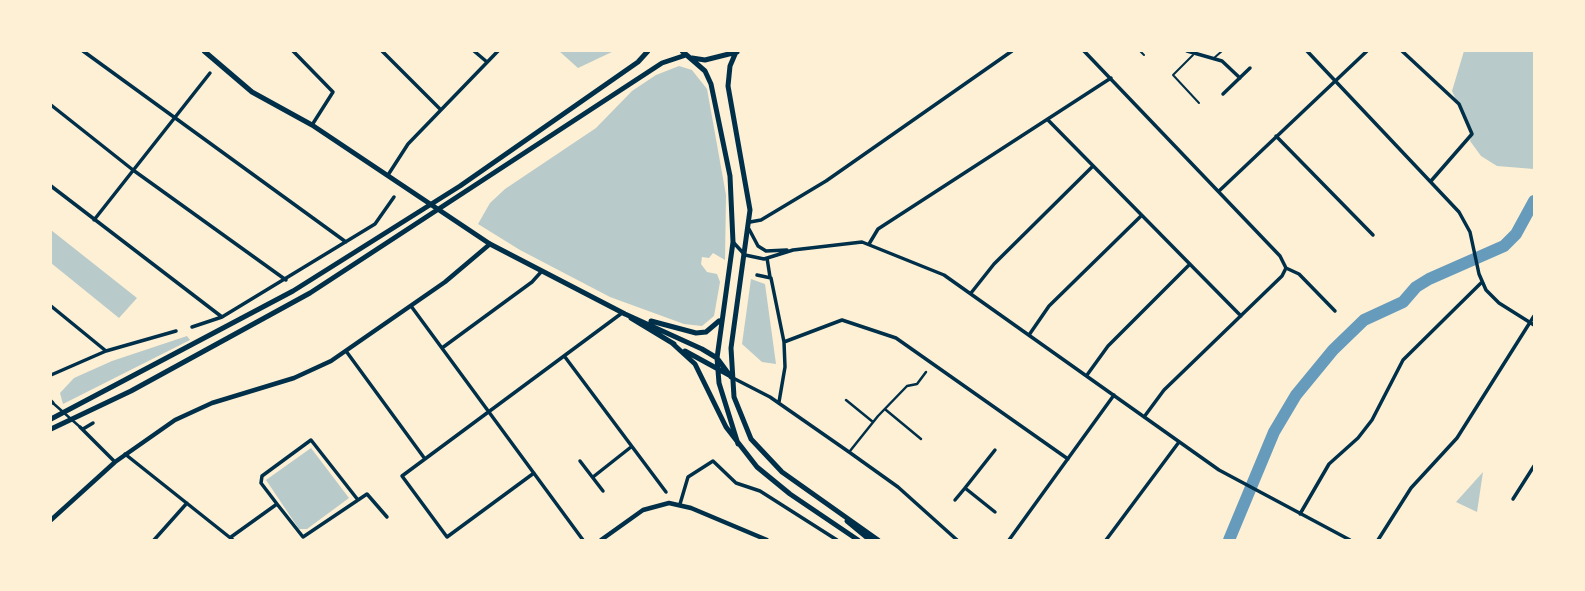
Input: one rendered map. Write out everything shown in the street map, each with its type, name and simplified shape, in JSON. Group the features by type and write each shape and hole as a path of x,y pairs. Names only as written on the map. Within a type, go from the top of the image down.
{"highway":[{"path":"204,51 244,86 312,124 491,244 624,313 731,377"},
{"path":"51,419 259,312 460,186 621,73 648,51"},
{"path":"737,52 730,66 728,86 749,197 749,226 731,342 731,377 739,413 756,446 782,472 878,540"},
{"path":"51,429 248,330 407,232 662,64 686,54 705,61 737,52"},
{"path":"686,54 705,71 716,103 733,206 733,242 717,358 726,412 738,444"},
{"path":"624,313 696,333 710,329 721,316"},
{"path":"638,317 717,358 731,377"},
{"path":"672,343 703,377 726,427 767,477 858,540"},
{"path":"840,513 870,540"}],"main road":[{"path":"51,520 125,454 188,413 226,398 294,378 346,351 472,261 491,244"},
{"path":"602,540 643,510 669,503 680,504 767,540"}],"street":[{"path":"83,51 346,242"},
{"path":"293,51 332,92 312,124"},
{"path":"382,51 441,110"},
{"path":"474,51 486,62"},
{"path":"388,175 408,144 498,51"},
{"path":"1012,51 826,181 749,226 758,246 766,251 869,244 944,275 1178,442 1245,485 1350,540"},
{"path":"1084,51 1280,256 1286,268 1299,274 1335,311"},
{"path":"1187,51 1227,64 1240,78"},
{"path":"1307,51 1463,218 1482,282 1499,303 1532,324"},
{"path":"1219,191 1367,51"},
{"path":"1402,51 1432,82 1459,104 1472,134 1431,181"},
{"path":"1223,93 1250,68"},
{"path":"93,220 210,73"},
{"path":"869,244 878,229 1111,78"},
{"path":"51,105 133,170 286,280"},
{"path":"1048,120 1241,316"},
{"path":"1276,136 1373,235"},
{"path":"971,294 994,264 1093,166"},
{"path":"51,186 222,317"},
{"path":"192,327 222,317 375,224 394,197"},
{"path":"1029,335 1049,306 1141,216"},
{"path":"733,242 745,255 767,258 793,250"},
{"path":"767,258 784,342 785,366 779,403"},
{"path":"1086,376 1108,346 1190,264"},
{"path":"1144,417 1164,390 1282,276 1286,268"},
{"path":"442,348 532,282 541,272"},
{"path":"757,275 771,278"},
{"path":"1300,514 1329,464 1368,426 1403,360 1482,282"},
{"path":"51,306 106,351"},
{"path":"411,306 583,540"},
{"path":"534,473 447,537 402,477 624,313"},
{"path":"1378,540 1411,488 1457,439 1532,324 1534,316"},
{"path":"784,342 842,320 894,337 1068,459"},
{"path":"51,375 106,351 176,331"},
{"path":"346,351 425,459"},
{"path":"564,356 666,492"},
{"path":"849,452 907,386 917,384 926,372"},
{"path":"731,377 779,403 898,487 957,540"},
{"path":"1009,540 1114,396"},
{"path":"846,400 873,422"},
{"path":"52,402 115,462"},
{"path":"885,409 921,439"},
{"path":"82,428 93,423"},
{"path":"358,500 311,440 262,476 261,483 303,537 358,500 370,495 387,517"},
{"path":"1106,540 1178,442"},
{"path":"593,477 631,447"},
{"path":"955,500 995,450"},
{"path":"125,454 232,539 277,504"},
{"path":"580,461 603,491"},
{"path":"680,504 688,477 713,461 736,483 760,491 837,540"},
{"path":"1513,499 1534,466"},
{"path":"965,488 995,512"},
{"path":"154,540 188,502"}],"lane":[{"path":"1140,51 1144,55"},
{"path":"1213,59 1222,51"},
{"path":"1193,54 1173,75 1199,103"}],"shaded area":[{"path":"559,51 614,51 578,68"},
{"path":"1464,51 1534,51 1534,169 1497,166 1481,156 1470,141 1472,134 1452,91"},
{"path":"679,66 692,70 707,89 726,195 725,260 713,253 709,258 702,257 701,264 707,272 717,274 720,282 714,316 702,326 684,324 610,297 520,250 478,224 490,203 505,189 596,128 632,91 656,75"},
{"path":"51,230 137,298 119,318 51,263"},
{"path":"751,279 765,284 776,364 762,362 742,344"},
{"path":"187,336 190,340 63,404 60,393 74,378 112,361"},
{"path":"311,448 349,498 307,529 299,529 266,480"},
{"path":"1483,472 1477,512 1456,502"}],"waterway":[{"path":"1229,540 1274,432 1296,395 1333,350 1364,320 1403,302 1416,287 1429,279 1504,246 1516,234 1534,201"}]}
